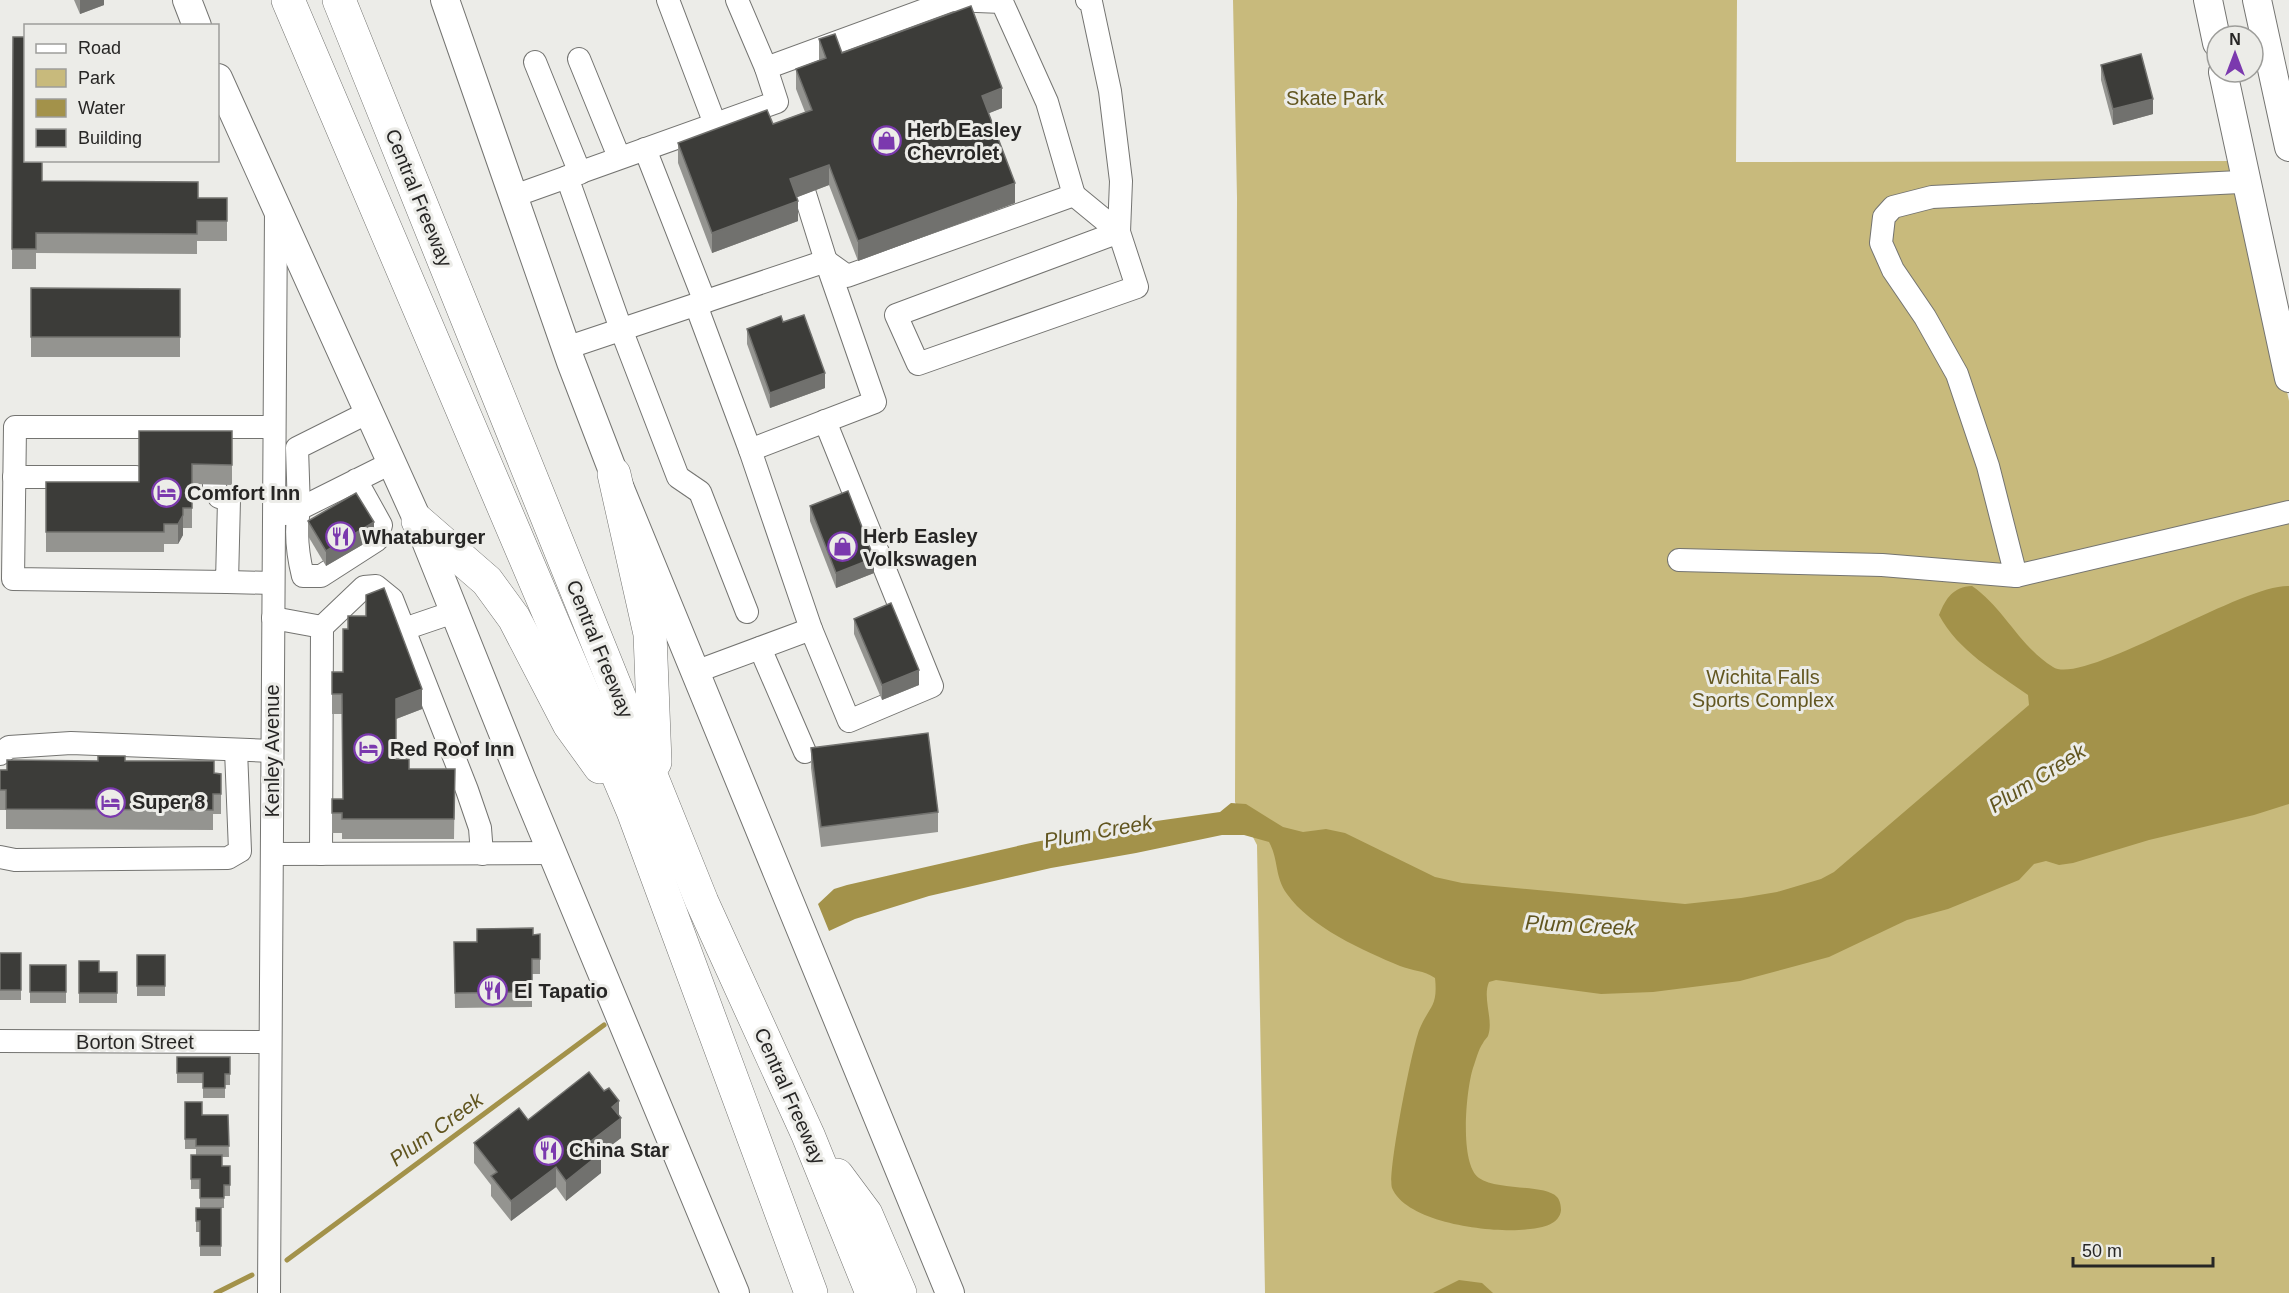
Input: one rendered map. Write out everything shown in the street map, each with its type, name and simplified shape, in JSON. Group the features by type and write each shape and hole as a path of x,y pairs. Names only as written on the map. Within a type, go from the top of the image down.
{"highway":[{"name":"Central Freeway","path":"288,0 633,811 812,1293"},
{"name":"Central Freeway","path":"339,0 702,902 808,1135 872,1293"},
{"path":"614,474 650,634 656,788"},
{"path":"418,521 487,581 514,618 569,724 633,811"},
{"path":"808,1135 866,1214 900,1293"}],"main road":[{"path":"187,0 196,24"},
{"path":"445,0 566,348 614,474 950,1293"},
{"path":"2208,0 2213,24"},
{"path":"2258,0 2289,147"},
{"path":"219,80 418,521 735,1293"},
{"path":"2226,84 2289,378"}],"street":[{"path":"668,0 715,124"},
{"path":"514,196 715,124 780,111 766,68 738,0"},
{"path":"766,68 895,10 952,0 1006,1 1047,102 1074,195 1119,232"},
{"path":"1087,0 1091,2 1110,91 1121,181 1119,232 1137,287 918,364 896,315 1119,232"},
{"path":"579,59 619,157"},
{"path":"535,62 621,329 678,477 700,492 747,612"},
{"path":"645,149 811,629 849,721 932,686 825,421"},
{"path":"2016,576 1988,466 1957,374 1925,317 1893,270 1881,243 1884,217 1893,207 1932,197 2240,182 2246,179"},
{"path":"750,450 874,402 805,194"},
{"path":"826,261 847,276 1074,195"},
{"name":"Kenley Avenue","path":"269,1293 276,208"},
{"path":"566,348 826,261"},
{"path":"356,480 381,525 377,540 321,576 303,576 297,552 296,528 299,509 297,448 369,412"},
{"path":"215,426 215,451"},
{"path":"273,583 14,579 14,477 15,427 274,427"},
{"path":"274,518 299,509 392,463"},
{"path":"14,477 136,477"},
{"path":"214,485 219,497 230,500 227,582"},
{"path":"1679,560 1882,565 2016,576 2289,512"},
{"path":"321,854 322,627 364,587 376,586 392,598 397,627 467,790 480,828 482,854"},
{"path":"397,627 454,612"},
{"path":"273,618 322,627 355,627"},
{"path":"695,672 811,629"},
{"path":"760,648 805,752"},
{"path":"0,754 9,747 71,743 272,751"},
{"path":"0,857 15,860 228,858 240,851 236,750"},
{"path":"272,854 553,853"},
{"name":"Borton Street","path":"0,1041 270,1042"}],"green space":[{"name":"Wichita Falls Sports Complex","path":"1233,0 1737,0 1736,162 2238,161 2289,401 2289,1293 1265,1293 1257,845 1235,802 1237,198"}],"water":[{"path":"1972,586 1994,605 2041,659 2053,667 2070,669 2128,650 2236,601 2266,590 2289,586 2289,804 2254,815 2149,840 2073,863 2059,865 2046,861 2034,864 2019,880 1948,909 1907,920 1829,957 1740,981 1653,992 1601,994 1496,980 1489,982 1487,988 1490,1023 1488,1036 1477,1055 1468,1092 1466,1143 1469,1158 1479,1178 1487,1182 1542,1190 1557,1197 1561,1205 1560,1215 1554,1222 1545,1226 1496,1230 1454,1224 1415,1210 1401,1200 1392,1188 1393,1160 1406,1083 1420,1028 1434,1000 1435,978 1370,953 1339,937 1309,917 1297,906 1283,887 1269,842 1244,835 1222,835 1051,868 929,896 855,919 829,931 818,904 834,889 847,885 1035,842 1128,825 1220,812 1231,803 1246,804 1283,827 1303,832 1326,829 1345,833 1435,877 1462,883 1685,904 1777,892 1821,879 1834,872 2029,705 2028,695 1967,650 1947,628 1939,615 1951,594"},
{"path":"1459,1280 1482,1283 1493,1293 1433,1293"}],"building":[{"name":"Herb Easley Chevrolet","path":"971,6 1002,88 982,96 1015,183 858,241 829,165 790,179 798,201 712,233 678,143 767,110 773,124 812,110 796,69 826,58 819,39 835,34 842,53"},
{"path":"13,37 24,37 24,162 42,162 42,181 198,182 198,198 227,198 227,221 197,221 197,234 36,233 36,249 12,249"},
{"path":"2141,54 2153,99 2113,109 2101,65"},
{"path":"31,288 180,289 180,337 31,337"},
{"path":"804,315 825,373 770,393 747,329 781,316 783,322"},
{"name":"Comfort Inn","path":"139,431 232,431 232,465 192,464 192,508 183,508 183,515 178,524 164,524 164,532 46,532 46,482 139,482"},
{"name":"Herb Easley Volkswagen","path":"848,491 874,558 836,573 810,506"},
{"path":"356,493 374,522 326,551 308,521"},
{"name":"Red Roof Inn","path":"384,588 422,689 396,699 396,759 409,759 409,769 455,769 454,819 342,819 342,813 332,813 332,799 343,799 342,694 332,694 332,672 343,672 343,629 348,629 348,616 366,616 366,595"},
{"name":"Herb Easley Volkswagen","path":"891,603 919,670 882,685 854,619"},
{"path":"928,733 938,812 821,827 811,748"},
{"path":"98,756 125,756 125,761 214,761 214,773 221,774 221,794 213,794 213,810 6,809 6,790 0,790 0,770 7,770 7,760 98,761"},
{"name":"El Tapatio","path":"533,928 533,935 540,934 540,959 532,959 532,992 455,993 454,942 477,942 477,929"},
{"path":"0,953 21,953 21,990 0,990"},
{"path":"137,955 165,955 165,986 137,986"},
{"path":"79,961 99,961 99,972 117,972 117,993 79,993"},
{"path":"30,965 66,965 66,992 30,992"},
{"path":"177,1057 230,1057 230,1074 225,1074 225,1088 203,1088 203,1073 177,1073"},
{"name":"China Star","path":"589,1072 604,1091 609,1088 619,1101 612,1107 621,1118 591,1141 601,1153 566,1181 556,1167 511,1201 491,1176 497,1172 474,1143 519,1108 528,1120"},
{"path":"185,1102 202,1102 202,1115 228,1115 229,1146 196,1146 196,1139 185,1139"},
{"path":"191,1155 222,1155 222,1166 230,1166 230,1185 224,1185 224,1198 200,1198 200,1179 191,1179"},
{"path":"196,1208 221,1208 221,1246 200,1246 200,1221 196,1221"}],"waterway":[{"name":"Plum Creek","path":"287,1260 604,1025"},
{"name":"Plum Creek","path":"216,1293 252,1275"}],"place":[{"name":"Herb Easley Chevrolet","path":"886,141"},
{"name":"Comfort Inn","path":"166,493"},
{"name":"Whataburger","path":"341,537"},
{"name":"Herb Easley Volkswagen","path":"842,547"},
{"name":"Red Roof Inn","path":"369,749"},
{"name":"Super 8","path":"111,802"},
{"name":"El Tapatio","path":"493,991"},
{"name":"China Star","path":"548,1150"}],"park label":[{"name":"Skate Park","path":"1335,98"}]}
